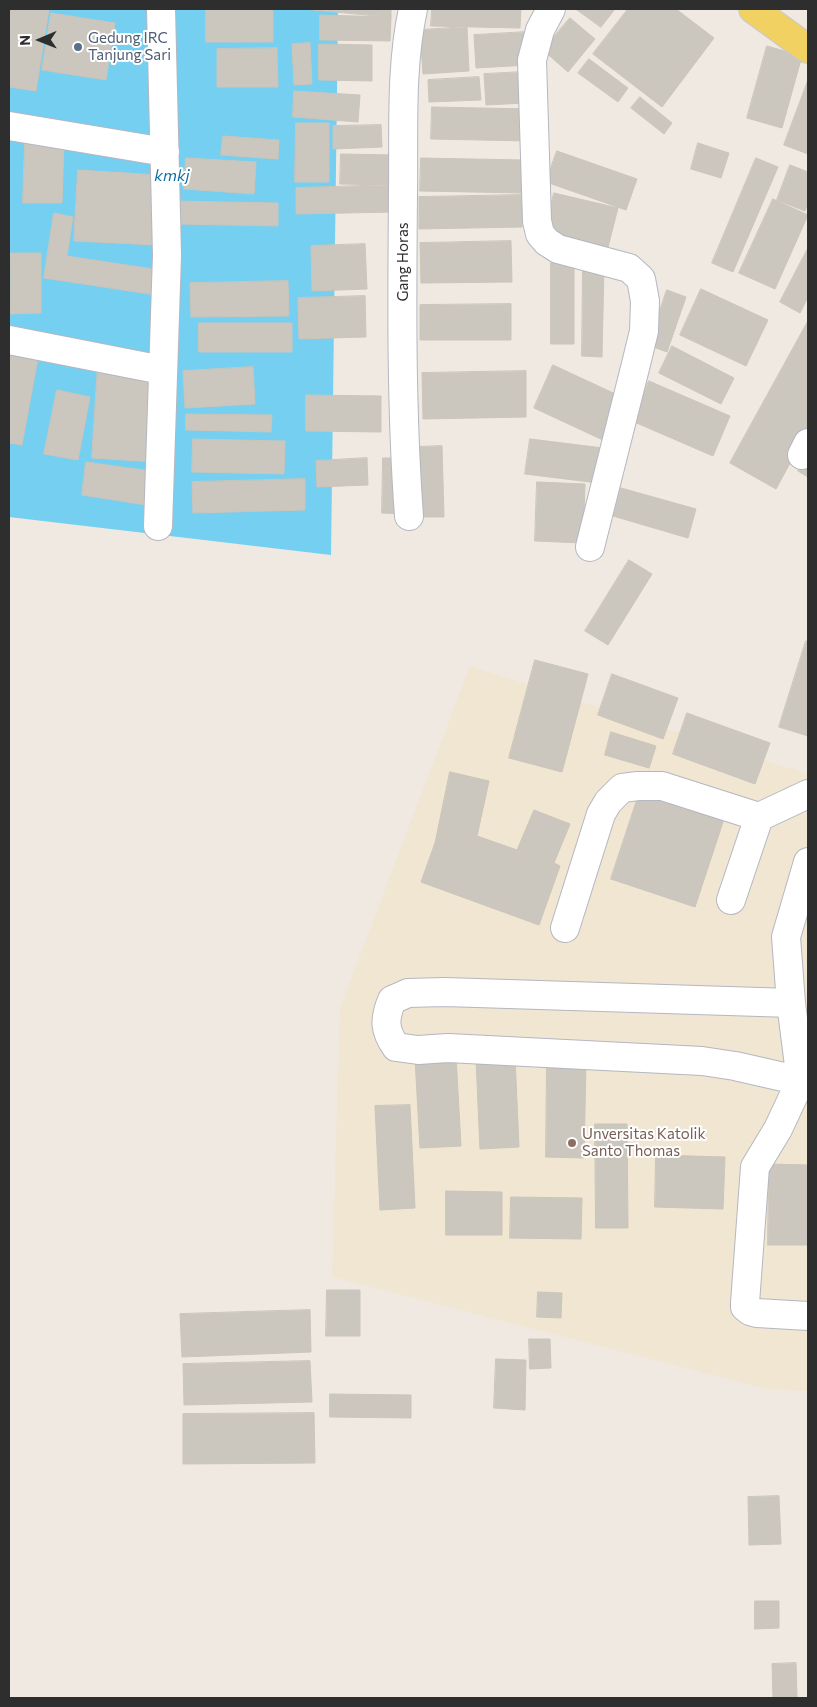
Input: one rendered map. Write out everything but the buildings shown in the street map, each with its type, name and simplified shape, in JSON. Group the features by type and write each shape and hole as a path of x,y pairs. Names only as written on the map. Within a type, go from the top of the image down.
{"main road":[{"path":"753,9 808,49"}],"street":[{"path":"158,526 167,255 161,9"},
{"name":"Gang Horas","path":"409,516 404,444 404,74 413,9"},
{"path":"551,9 540,30 532,60 537,221 540,234 547,242 558,249 629,268 641,279 645,301 644,331 590,547"},
{"path":"9,126 165,152"},
{"path":"9,340 162,370"},
{"path":"565,928 601,814 608,802 622,788 662,786 758,817 808,794"},
{"path":"731,900 758,817"},
{"path":"805,1082 791,1003 786,936 808,862"},
{"path":"791,1003 454,992 408,993 392,1000 386,1014 388,1035 396,1047 418,1050 448,1048 702,1061 735,1066 805,1082"},
{"path":"805,1082 792,1097 778,1129 755,1167 745,1307 750,1311 808,1316"}],"shaded area":[{"name":"Unversitas Katolik Santo Thomas","path":"470,666 808,774 808,1391 767,1389 332,1277 340,1008"}],"water":[{"name":"kmkj","path":"9,9 338,9 331,555 9,517"}],"place":[{"name":"Gedung IRC Tanjung Sari","path":"78,47"},
{"name":"Unversitas Katolik Santo Thomas","path":"572,1143"}]}
